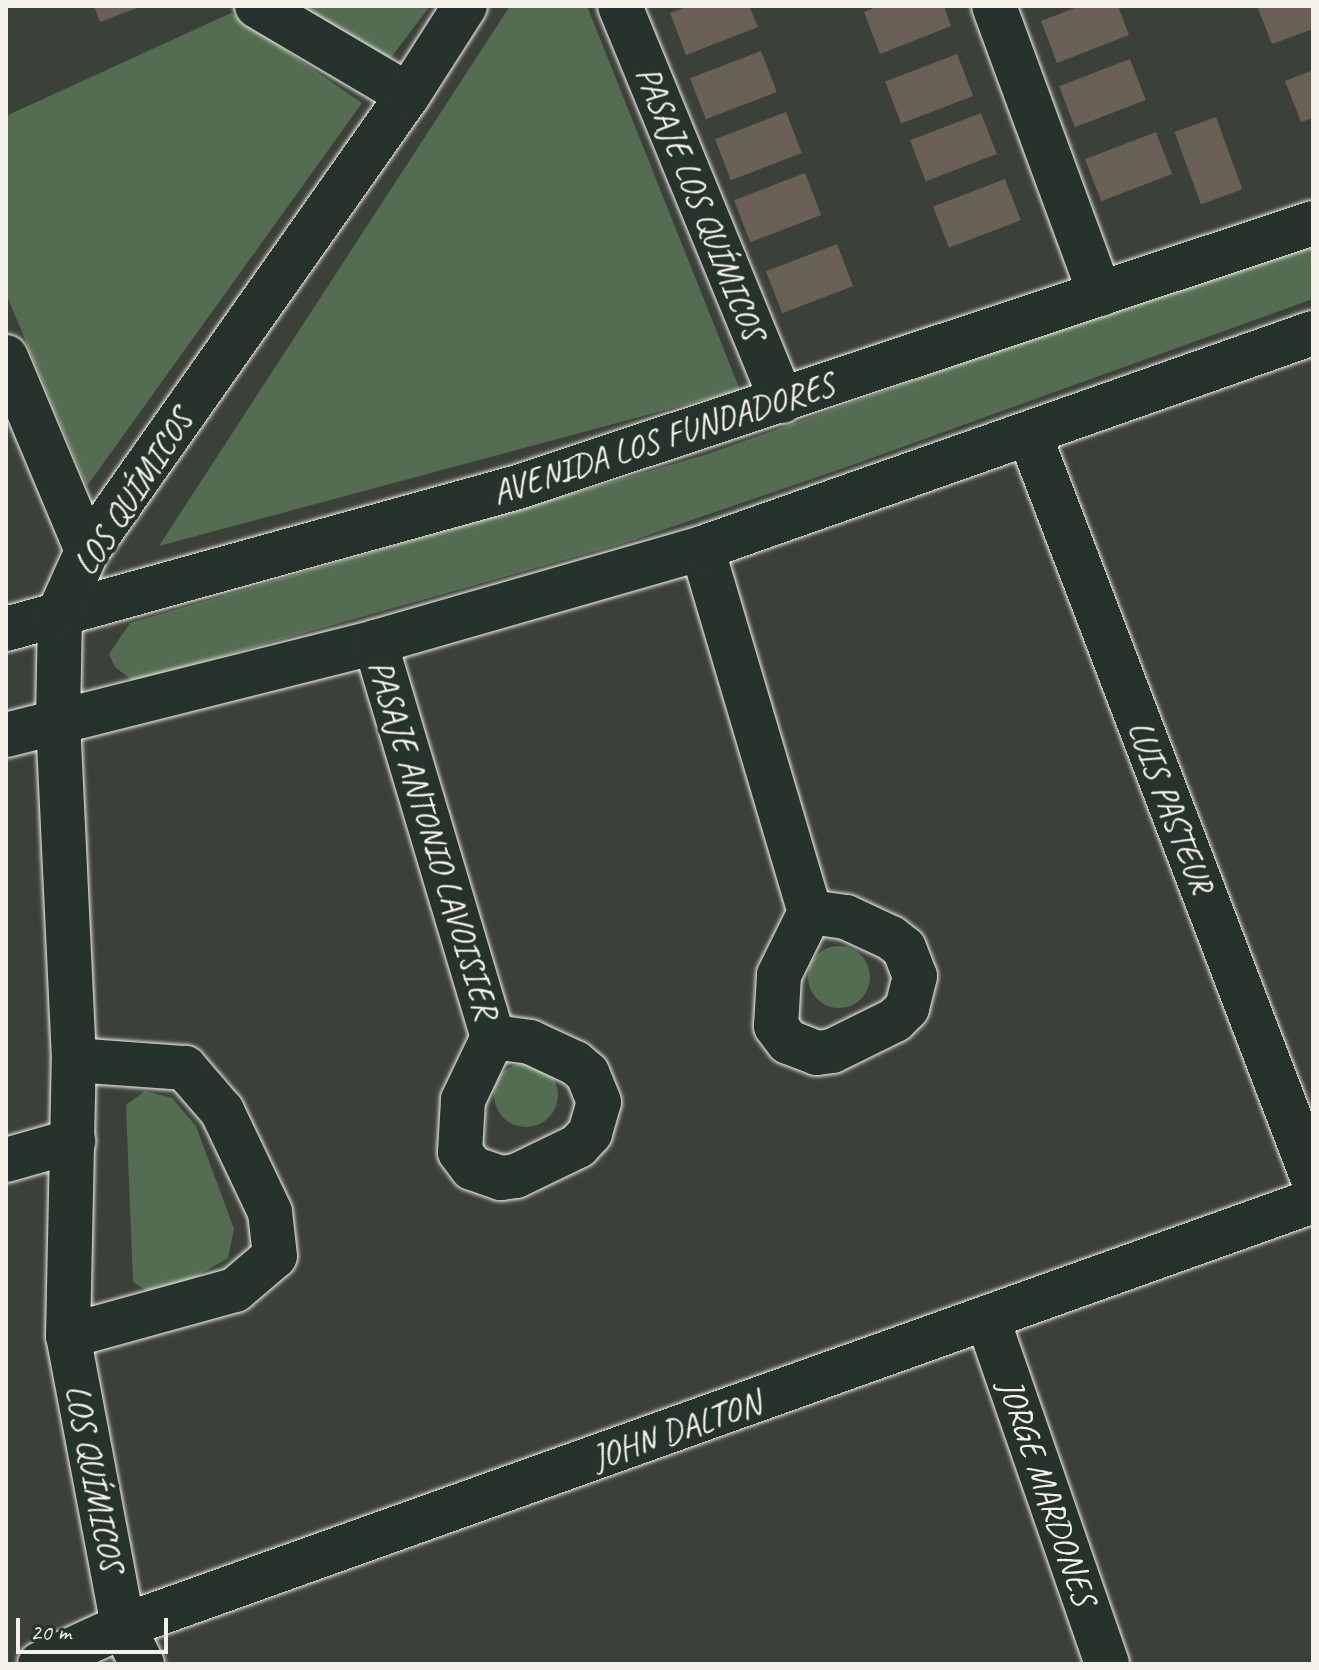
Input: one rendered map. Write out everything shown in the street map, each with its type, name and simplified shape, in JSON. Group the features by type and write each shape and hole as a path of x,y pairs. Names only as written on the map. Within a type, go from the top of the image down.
{"street":[{"path":"257,6 408,95"},
{"name":"LOS QUÍMICOS","path":"132,1645 68,1336 74,1060 58,720 60,611 87,551 408,95 465,6"},
{"name":"PASAJE LOS QUÍMICOS","path":"620,6 782,401"},
{"path":"994,6 1100,294"},
{"name":"AVENIDA LOS FUNDADORES","path":"6,629 60,611 518,487 1313,223"},
{"path":"6,735 375,642 702,548 1030,436 1313,333"},
{"path":"6,357 87,551"},
{"name":"LUIS PASTEUR","path":"1030,436 1313,1179"},
{"path":"702,548 810,912"},
{"name":"PASAJE ANTONIO LAVOISIER","path":"375,642 493,1037"},
{"name":"LOS QUÍMICOS","path":"68,1336 235,1290 275,1256 270,1212 222,1111 185,1068 74,1060"},
{"path":"6,1160 73,1141"},
{"name":"JOHN DALTON","path":"40,1664 132,1645 988,1320 1313,1201"},
{"name":"JORGE MARDONES","path":"988,1320 1107,1664"},
{"path":"6,1652 15,1664"}],"green space":[{"path":"292,6 430,6 389,60"},
{"path":"510,6 587,6 740,390 159,546"},
{"path":"231,13 362,103 87,486 6,294 6,116"},
{"path":"1313,238 1313,299 858,463 628,542 133,681 115,667 109,654 130,623 708,454"},
{"path":"833,946 845,946 861,955 868,965 868,989 861,999 845,1008 833,1008 813,994 808,983 808,971 822,951"},
{"path":"526,1063 544,1069 552,1077 558,1095 552,1113 544,1121 526,1127 508,1121 500,1113 494,1095 500,1077 508,1069"},
{"path":"145,1091 172,1098 196,1126 234,1229 228,1258 158,1298 133,1282 126,1105"}],"building":[{"path":"94,6 142,6 100,22"},
{"path":"689,6 749,6 758,27 686,55 670,13"},
{"path":"879,6 944,6 951,26 880,54 864,12"},
{"path":"1080,6 1118,6 1129,35 1057,63 1041,21"},
{"path":"1257,6 1313,6 1313,29 1272,44"},
{"path":"761,51 777,92 706,119 690,78"},
{"path":"957,54 973,96 901,124 885,82"},
{"path":"1130,59 1146,100 1075,127 1059,86"},
{"path":"1313,70 1313,118 1301,122 1285,81"},
{"path":"786,112 802,153 731,180 715,139"},
{"path":"981,113 997,154 926,181 910,140"},
{"path":"1216,117 1242,189 1201,204 1175,132"},
{"path":"1156,132 1172,174 1101,201 1085,159"},
{"path":"805,173 821,215 750,242 734,200"},
{"path":"1005,179 1021,220 949,248 933,207"},
{"path":"837,244 853,286 782,313 766,271"}]}
